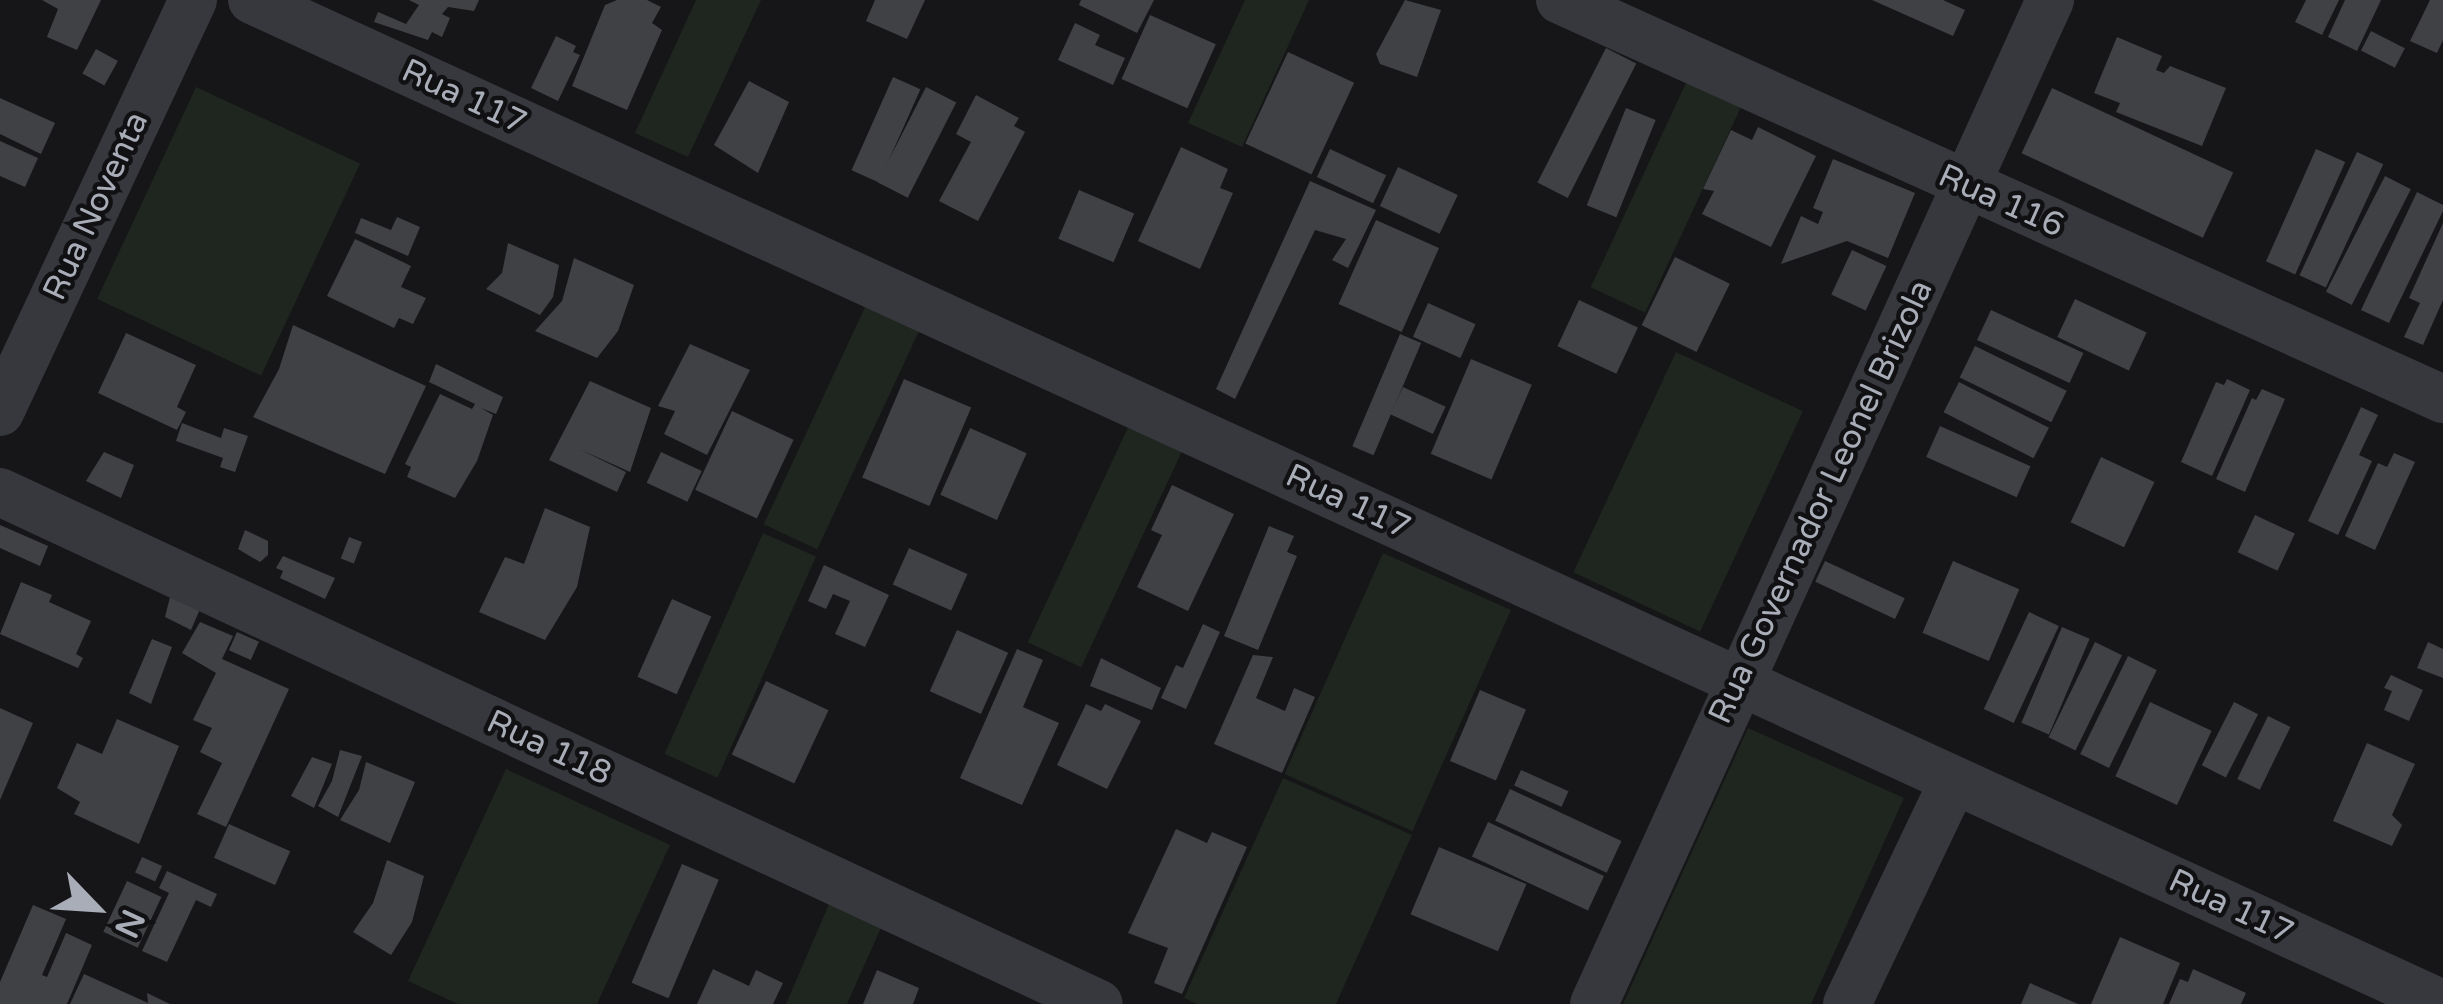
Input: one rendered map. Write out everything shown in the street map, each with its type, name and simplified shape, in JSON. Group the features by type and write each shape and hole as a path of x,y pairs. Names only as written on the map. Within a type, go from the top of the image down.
{"street":[{"name":"Rua Noventa","path":"0,412 193,0"},
{"name":"Rua 117","path":"253,0 2443,1004"},
{"name":"Rua 116","path":"1561,0 2443,399"},
{"name":"Rua Governador Leonel Brizola","path":"1594,1004 2050,0"},
{"name":"Rua 118","path":"0,491 1099,1004"},
{"path":"1847,1004 1954,780"}],"shaded area":[{"path":"696,0 761,0 688,157 635,133"},
{"path":"1245,0 1309,0 1242,147 1188,123"},
{"path":"1693,68 1747,93 1645,313 1591,287"},
{"path":"196,87 360,163 261,376 97,299"},
{"path":"866,305 919,330 817,549 764,524"},
{"path":"1676,352 1803,411 1700,631 1573,572"},
{"path":"1130,423 1183,448 1081,667 1028,642"},
{"path":"763,533 816,557 718,778 665,754"},
{"path":"1383,553 1511,610 1412,831 1285,774"},
{"path":"1748,728 1904,798 1811,1004 1623,1004"},
{"path":"506,769 670,845 597,1004 458,1004 408,981"},
{"path":"1283,778 1412,835 1336,1004 1197,1004 1184,998"},
{"path":"832,897 884,921 847,1004 786,1004"}],"building":[{"path":"42,0 101,0 77,50 47,37 58,9"},
{"path":"409,0 479,0 474,11 448,7 442,14 450,18 442,37 432,32 428,40 374,22 378,12 406,24 419,5"},
{"path":"647,0 661,7 652,23 662,30 627,110 572,86 605,5"},
{"path":"875,0 925,0 907,39 866,21"},
{"path":"1081,0 1154,0 1137,33 1079,5"},
{"path":"1405,0 1441,10 1417,77 1380,64 1376,54"},
{"path":"1872,0 1943,0 1965,10 1953,36"},
{"path":"2306,0 2339,0 2322,35 2295,22"},
{"path":"2345,0 2381,0 2357,51 2328,37"},
{"path":"2430,0 2443,0 2443,40 2437,53 2410,41"},
{"path":"1150,15 1216,44 1187,108 1122,79"},
{"path":"1075,23 1100,35 1095,45 1125,58 1113,85 1058,60"},
{"path":"2371,31 2405,48 2395,68 2361,51"},
{"path":"556,36 576,46 573,52 580,55 558,101 531,88"},
{"path":"2117,37 2162,56 2156,70 2164,73 2170,66 2226,88 2202,146 2116,112 2120,103 2094,93"},
{"path":"1606,48 1636,63 1568,198 1537,183"},
{"path":"96,49 118,61 104,86 82,73"},
{"path":"1288,52 1354,83 1311,174 1245,144"},
{"path":"893,77 920,89 879,182 852,170"},
{"path":"749,81 789,102 758,173 714,145"},
{"path":"926,87 956,102 908,198 877,182"},
{"path":"2052,88 2233,173 2203,238 2022,153"},
{"path":"976,95 1019,118 1014,126 1025,132 978,221 939,201 971,142 956,134"},
{"path":"0,98 55,123 41,154 0,134"},
{"path":"1626,108 1656,120 1616,217 1587,205"},
{"path":"1758,127 1816,156 1771,247 1702,214 1714,191 1703,189 1731,130 1752,140"},
{"path":"0,141 38,158 25,187 0,176"},
{"path":"1181,147 1228,169 1220,188 1233,193 1200,269 1138,241"},
{"path":"1330,149 1386,175 1373,203 1317,177"},
{"path":"2316,149 2345,162 2295,274 2266,261"},
{"path":"2357,152 2383,164 2326,288 2300,275"},
{"path":"1833,159 1915,193 1888,258 1847,241 1781,264 1801,216 1818,224 1823,212 1813,208"},
{"path":"1398,167 1458,195 1440,234 1380,206"},
{"path":"2385,176 2411,189 2352,305 2326,292"},
{"path":"1310,181 1376,210 1348,268 1332,260 1346,239 1315,230 1235,399 1216,389"},
{"path":"1079,190 1134,213 1114,262 1058,239"},
{"path":"2417,192 2443,205 2443,211 2389,323 2361,310"},
{"path":"397,217 420,227 408,256 355,233 361,218 391,230"},
{"path":"1376,220 1439,248 1402,332 1339,304"},
{"path":"2443,223 2443,300 2423,345 2404,337 2420,303 2409,298"},
{"path":"355,239 411,266 401,287 426,298 413,324 399,318 394,328 327,296"},
{"path":"508,243 559,265 553,297 540,315 486,289 502,273"},
{"path":"1852,250 1886,266 1866,310 1831,294"},
{"path":"1675,257 1730,284 1697,352 1642,325"},
{"path":"574,258 634,285 618,331 597,358 535,331 562,301"},
{"path":"2075,299 2147,332 2129,370 2057,337"},
{"path":"1579,300 1638,327 1616,374 1557,346"},
{"path":"1428,303 1476,324 1460,358 1413,337"},
{"path":"1991,310 2083,353 2069,383 1977,340"},
{"path":"293,325 426,386 385,474 253,417 279,369"},
{"path":"126,333 196,365 177,407 186,412 177,430 98,393"},
{"path":"1400,334 1421,343 1374,455 1352,446"},
{"path":"690,344 750,370 707,455 664,434 675,411 658,406"},
{"path":"1975,346 2067,391 2051,422 1960,377"},
{"path":"1471,359 1532,385 1492,480 1431,454"},
{"path":"436,364 503,397 496,414 481,408 493,415 477,461 455,498 407,477 411,467 405,464 440,394 472,409 475,404 429,382"},
{"path":"904,379 971,408 929,506 862,477"},
{"path":"2227,379 2250,390 2212,476 2181,462 2216,382 2224,385"},
{"path":"590,381 651,408 630,472 579,449 626,472 617,492 549,460"},
{"path":"1959,382 2049,428 2034,458 1944,412"},
{"path":"1403,387 1446,407 1433,434 1390,414"},
{"path":"2262,389 2285,399 2245,492 2216,479 2252,398 2256,400"},
{"path":"2361,407 2378,415 2359,455 2372,461 2338,535 2308,521"},
{"path":"732,411 794,440 757,519 695,490"},
{"path":"182,423 221,438 224,428 248,436 235,472 220,467 223,458 176,441"},
{"path":"1940,426 2030,466 2017,497 1926,457"},
{"path":"970,428 1027,453 997,520 940,495"},
{"path":"104,452 134,465 121,498 86,481"},
{"path":"661,452 702,471 687,502 647,483"},
{"path":"2394,453 2415,462 2375,550 2345,536 2378,463 2387,467"},
{"path":"2101,457 2154,482 2124,547 2071,522"},
{"path":"1172,485 1234,514 1188,611 1137,587 1162,535 1151,530"},
{"path":"545,508 590,527 577,587 545,640 479,612 505,557 524,564"},
{"path":"2255,515 2295,534 2278,571 2238,552"},
{"path":"0,525 48,546 40,566 0,548"},
{"path":"1269,526 1294,536 1287,552 1297,556 1258,650 1224,636"},
{"path":"245,530 268,541 268,555 260,562 238,549"},
{"path":"349,537 362,542 354,563 341,558"},
{"path":"909,548 967,574 951,611 893,585"},
{"path":"283,556 335,578 325,599 280,578 283,571 276,568"},
{"path":"1825,561 1905,598 1895,619 1815,582"},
{"path":"1953,561 2019,589 1989,661 1923,633"},
{"path":"824,565 889,595 865,647 835,634 850,601 833,594 826,609 808,601"},
{"path":"21,582 52,595 49,602 91,621 76,654 83,658 78,668 0,634"},
{"path":"170,597 200,609 191,630 165,617"},
{"path":"672,599 711,616 677,694 637,677"},
{"path":"2029,612 2059,626 2014,723 1984,709"},
{"path":"200,622 233,636 222,659 289,689 226,827 197,814 222,763 200,752 212,728 193,720 216,673 182,653"},
{"path":"1203,624 1220,632 1186,709 1161,698 1176,665 1183,668"},
{"path":"2062,627 2090,639 2049,734 2021,723"},
{"path":"957,630 1008,653 981,714 930,691"},
{"path":"237,632 259,642 251,660 229,650"},
{"path":"152,639 172,647 151,704 129,693"},
{"path":"2095,642 2122,655 2075,750 2049,737"},
{"path":"2428,642 2443,649 2443,678 2417,668"},
{"path":"1017,649 1043,660 1023,707 1059,723 1022,805 960,778"},
{"path":"1253,655 1273,657 1256,698 1285,711 1294,688 1315,697 1282,773 1214,744"},
{"path":"2128,656 2157,670 2109,768 2080,754"},
{"path":"1101,658 1161,688 1152,710 1090,686"},
{"path":"2391,675 2423,690 2409,721 2384,710 2392,691 2384,688"},
{"path":"766,681 829,710 794,784 732,754"},
{"path":"1480,690 1526,710 1496,780 1450,761"},
{"path":"2150,702 2212,731 2177,805 2115,776"},
{"path":"2234,702 2258,714 2226,778 2202,765"},
{"path":"1086,704 1101,711 1105,704 1141,721 1107,789 1057,765"},
{"path":"0,708 33,723 0,800"},
{"path":"2268,716 2290,727 2260,790 2237,779"},
{"path":"117,719 179,746 139,844 74,814 80,802 57,788 77,743 102,754"},
{"path":"2367,743 2415,764 2392,815 2402,825 2392,846 2333,821"},
{"path":"340,750 362,756 338,817 318,806 332,781"},
{"path":"312,757 332,764 314,808 291,796"},
{"path":"366,762 415,782 390,843 340,820 359,790"},
{"path":"1521,770 1569,791 1562,807 1514,786"},
{"path":"1510,789 1621,841 1607,873 1495,821"},
{"path":"1488,822 1604,876 1588,911 1472,856"},
{"path":"229,824 290,851 275,885 214,858"},
{"path":"1176,829 1207,843 1212,832 1247,847 1182,994 1154,983 1168,948 1128,933"},
{"path":"1439,847 1526,884 1498,951 1410,914"},
{"path":"142,857 162,866 155,881 135,873"},
{"path":"387,860 424,876 412,922 391,955 353,932 373,903"},
{"path":"682,864 719,880 668,998 632,983"},
{"path":"167,871 217,894 211,907 196,900 167,962 142,951 169,893 159,888"},
{"path":"127,881 161,897 138,948 103,932"},
{"path":"33,905 66,919 42,975 47,977 66,933 92,945 67,1004 0,1004 0,982"},
{"path":"2120,937 2180,963 2163,1004 2091,1004"},
{"path":"713,969 749,986 756,970 783,983 773,1004 697,1004"},
{"path":"2193,969 2246,993 2241,1004 2169,1004 2180,979 2188,982"},
{"path":"877,970 919,988 913,1004 863,1004"},
{"path":"84,974 148,1003 147,993 170,1004 70,1004"},
{"path":"2030,983 2078,1004 2021,1004"}]}
